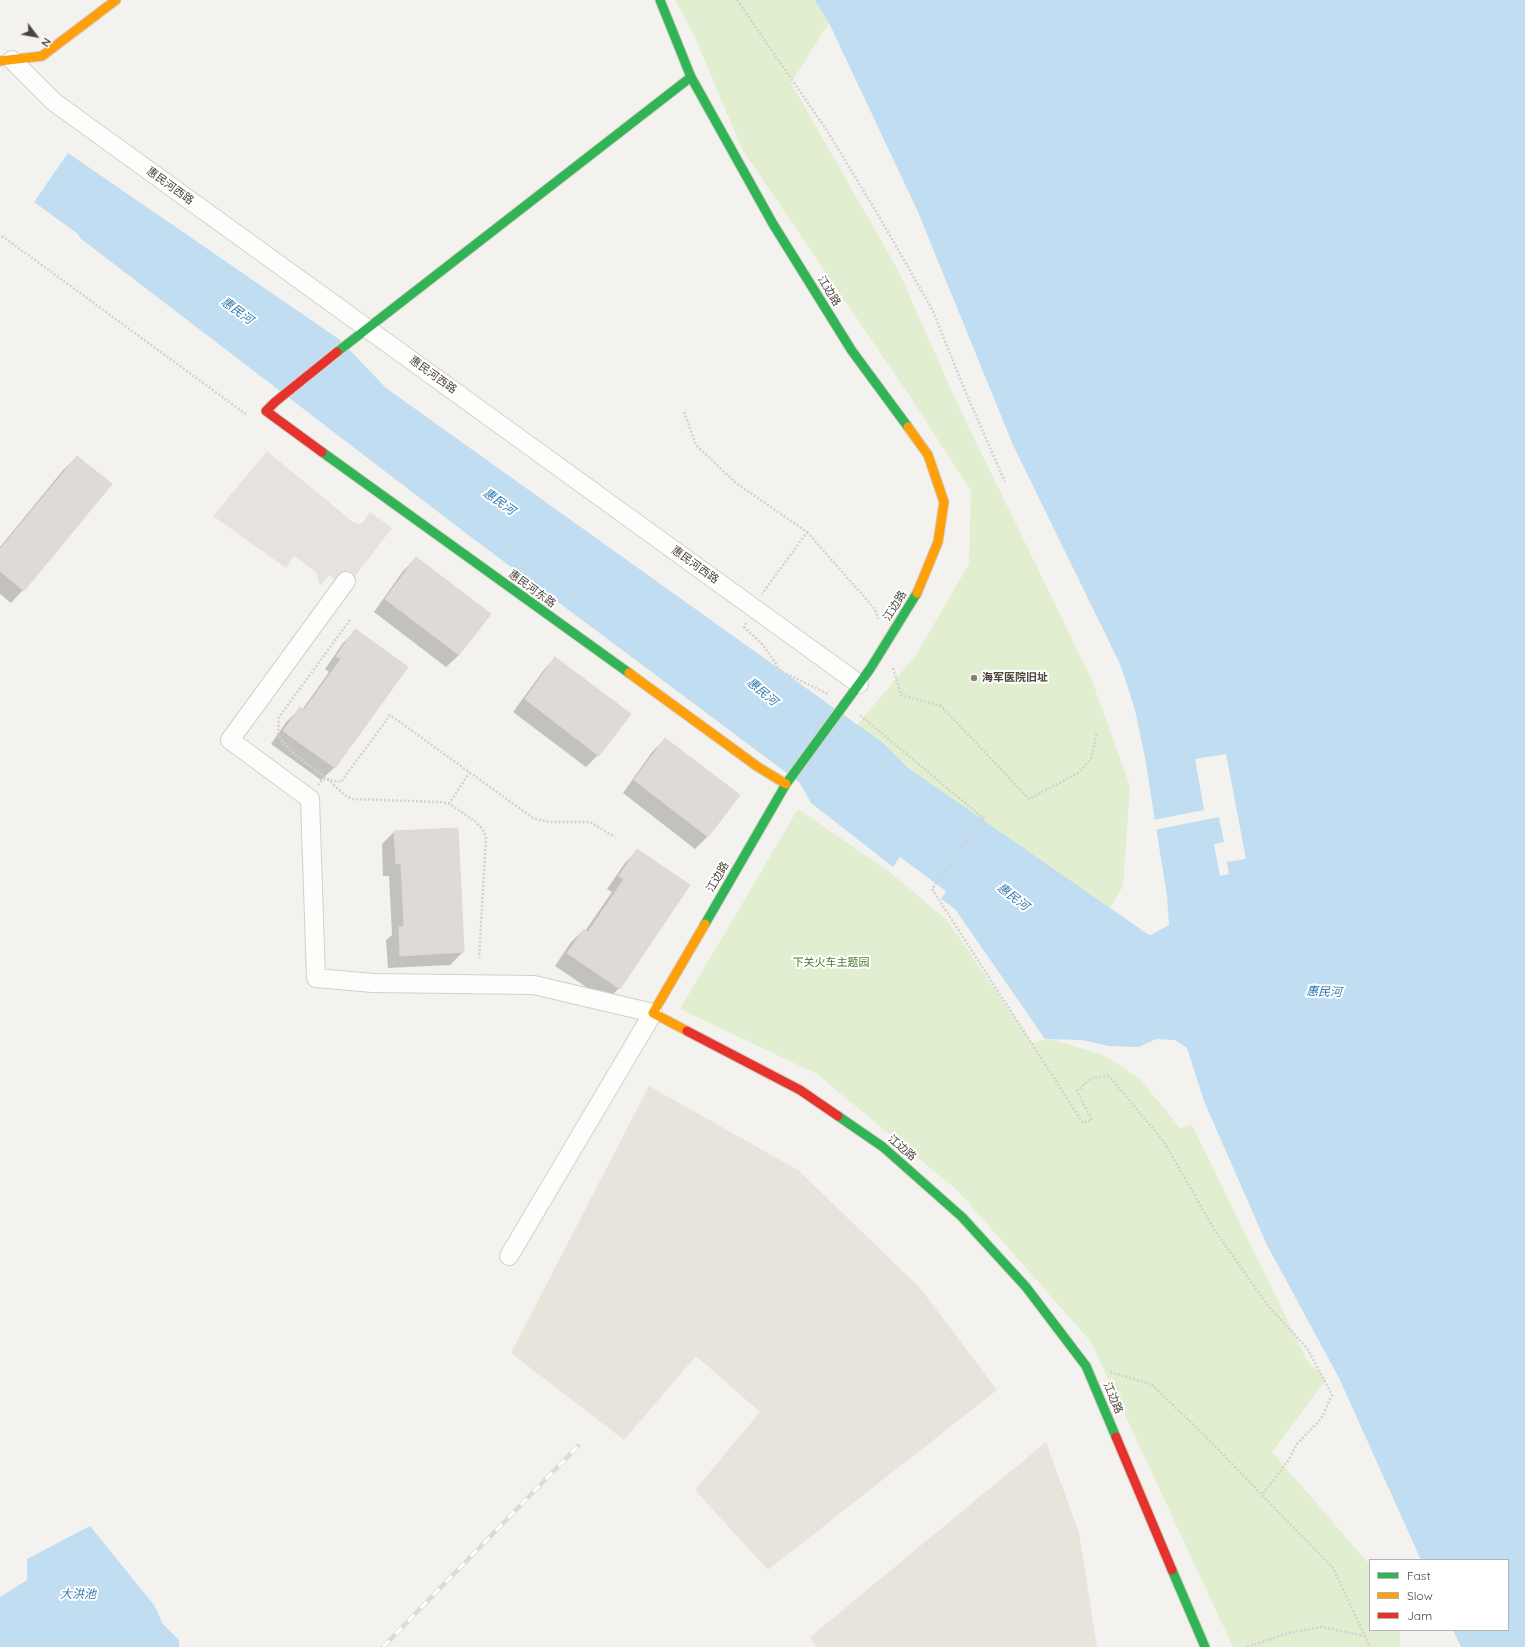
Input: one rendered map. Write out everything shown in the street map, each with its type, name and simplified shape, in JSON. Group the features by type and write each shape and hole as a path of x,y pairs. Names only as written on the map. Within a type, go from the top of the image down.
{"street":[{"path":"6,61 42,56 116,0"},
{"name":"江边路","path":"660,0 691,77 773,224 852,351 928,455 944,502 938,542 920,588 870,669 786,784 653,1013 800,1090 883,1147 962,1217 1026,1287 1086,1366 1205,1647"},
{"name":"惠民河西路","path":"6,61 54,102 364,331 859,684"},
{"path":"364,331 691,77"},
{"name":"惠民河东路","path":"364,331 275,402 266,411 758,767 786,784"},
{"path":"346,581 230,740 310,799 316,978 373,984 534,985 653,1013 509,1256"}],"path":[{"path":"737,0 826,129 877,212 933,311 962,386 1005,482"},
{"path":"684,412 696,445 736,483 807,532 875,610 902,695 941,706 1028,799 1078,773 1091,759 1097,732"},
{"path":"807,532 788,557 754,608 744,627 762,645 781,671 846,703 982,818 932,889 1083,1123 1092,1120 1077,1091 1091,1078 1109,1076 1164,1142 1215,1231 1269,1307 1307,1348 1332,1395 1321,1419 1297,1444 1288,1461 1262,1495"},
{"path":"350,620 283,711 279,718 278,733 286,746 330,780 344,796 353,799 440,802 449,804 476,822 483,830 486,838 479,958"},
{"path":"309,798 323,779 341,782 390,715 533,818 549,822 590,822 615,837"},
{"path":"449,804 469,773"},
{"path":"1103,1370 1151,1384 1206,1436 1333,1568 1370,1647"},
{"path":"1247,1647 1288,1633 1322,1627 1365,1636"}],"shaded area":[{"path":"267,451 353,522 357,524 362,523 370,512 392,528 346,588 329,575 320,586 316,572 294,556 286,568 213,516"},
{"path":"649,1086 798,1170 920,1288 997,1390 768,1570 695,1490 760,1412 696,1356 624,1440 511,1353"},
{"path":"1046,1442 1079,1533 1097,1647 817,1647 810,1637"}],"green space":[{"path":"675,0 815,0 829,23 791,83 898,270 957,403 1091,678 1130,786 1123,886 1109,910 850,733 916,655 969,564 971,491 911,398 742,149 693,33"},
{"name":"下关火车主题园","path":"798,809 887,870 947,920 1032,1043 1049,1039 1104,1055 1140,1079 1180,1128 1192,1125 1307,1360 1326,1380 1272,1452 1369,1564 1369,1631 1400,1631 1400,1647 1233,1647 1091,1342 958,1191 817,1074 680,1009"}],"water":[{"name":"惠民河","path":"815,0 1525,0 1525,1647 1461,1647 1453,1631 1509,1631 1509,1559 1421,1559 1339,1378 1267,1245 1204,1101 1187,1048 1175,1040 1156,1039 1139,1047 1108,1046 1082,1040 1045,1039 955,909 941,899 946,891 900,857 893,867 811,803 800,783 467,534 80,238 78,234 34,202 68,153 340,340 386,388 883,743 908,768 1151,935 1169,925 1167,896 1145,758 1135,710 1121,666 1013,445 918,212 829,23"},
{"name":"大洪池","path":"90,1526 154,1605 163,1624 179,1640 179,1647 0,1647 0,1597 27,1580 27,1559"}],"pier":[{"path":"1226,754 1246,859 1227,862 1229,874 1220,876 1214,844 1224,842 1219,817 1154,830 1153,820 1204,810 1195,759"}],"building":[{"path":"77,456 112,484 24,591 0,571 0,549"},
{"path":"416,557 491,614 459,655 385,599"},
{"path":"355,629 408,667 335,768 283,731 300,707 304,710 341,659 336,656"},
{"path":"555,657 631,714 599,756 525,699"},
{"path":"665,738 740,795 708,837 634,780"},
{"path":"458,828 464,952 400,956 399,927 404,926 401,863 396,864 394,831"},
{"path":"637,849 690,885 620,989 567,953 584,929 588,932 624,879 619,876"}],"railway":[{"path":"383,1647 578,1446"}],"traffic: fast":[{"path":"660,0 691,77 773,224 852,351 908,427"},
{"path":"337,352 691,77"},
{"path":"322,452 629,673"},
{"path":"705,924 786,784 870,669 917,593"},
{"path":"838,1116 883,1147 962,1217 1026,1287 1086,1366 1116,1437"},
{"path":"1172,1570 1205,1647"}],"traffic: slow":[{"path":"0,61 42,56 116,0"},
{"path":"908,427 928,455 944,502 938,542 917,593"},
{"path":"629,673 758,767 786,784"},
{"path":"687,1031 653,1013 705,924"}],"traffic: jam":[{"path":"322,452 266,411 337,352"},
{"path":"687,1031 800,1090 838,1116"},
{"path":"1116,1437 1172,1570"}],"place":[{"name":"海军医院旧址","path":"974,678"}]}
